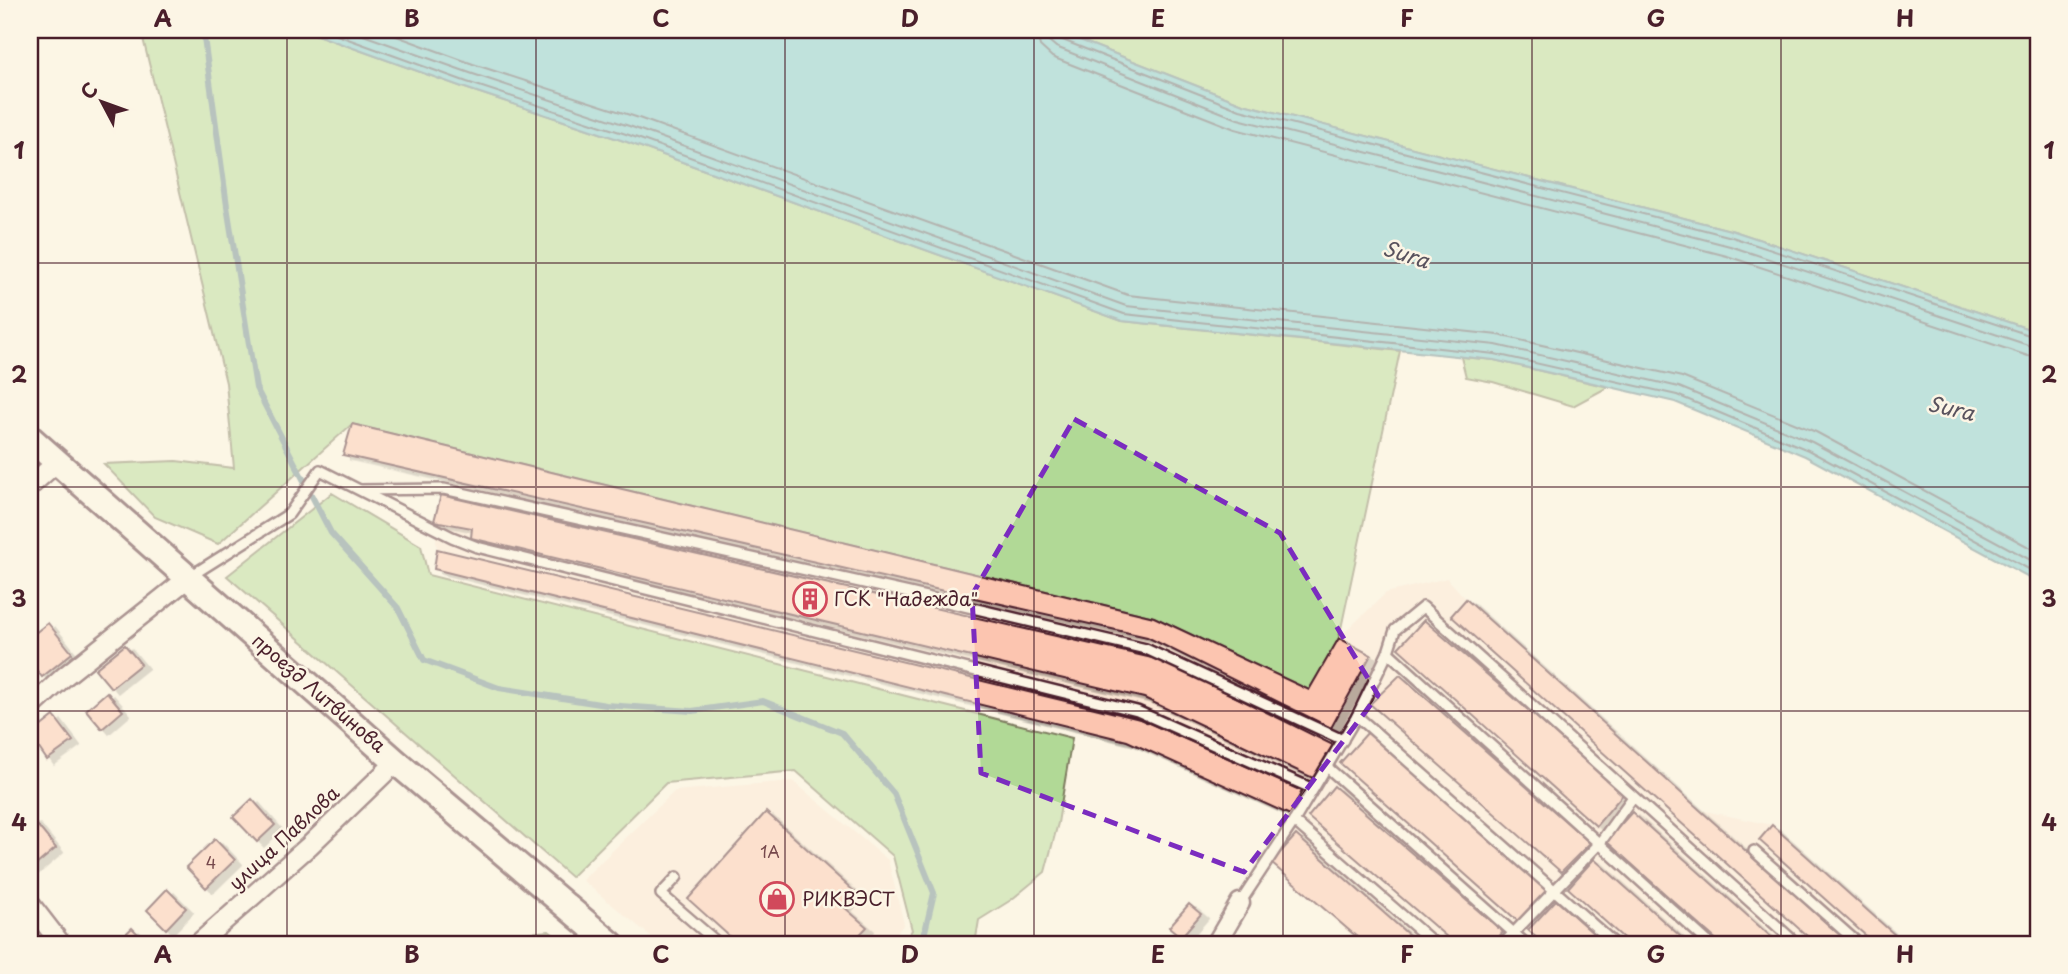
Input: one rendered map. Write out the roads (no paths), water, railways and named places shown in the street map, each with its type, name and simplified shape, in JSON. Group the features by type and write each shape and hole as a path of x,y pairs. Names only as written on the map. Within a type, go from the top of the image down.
{"main road":[{"name":"проезд Литвинова","path":"30,439 396,762 611,944"}],"street":[{"path":"30,486 57,462"},
{"path":"30,708 65,676 188,578"},
{"name":"улица Павлова","path":"198,944 309,846 396,762"},
{"path":"1216,944 1240,903"},
{"path":"30,904 61,944"}],"lane":[{"path":"188,578 289,514 320,470 477,547 1137,710 1314,789"},
{"path":"359,490 444,489 1146,649 1343,740"},
{"path":"1240,903 1294,821 1357,716 1388,652 1395,631 1423,607 1797,944"},
{"path":"1388,652 1710,944"},
{"path":"1357,716 1615,944"},
{"path":"1327,766 1526,944"},
{"path":"1503,944 1599,844 1633,797"},
{"path":"1294,821 1435,944"},
{"path":"1754,851 1859,944"},
{"path":"677,877 661,894 719,944"}],"water":[{"name":"Sura","path":"303,30 1054,30 1243,104 1734,231 2038,332 2038,582 1805,456 1675,402 1494,360 1122,321 627,142"}],"waterway":[{"path":"203,30 256,388 331,533 398,608 424,660 499,688 606,705 692,711 763,701 842,733 894,794 934,893 922,944"}],"place":[{"name":"ГСК \"Надежда\"","path":"810,599"},
{"name":"РИКВЭСТ","path":"777,899"}]}
